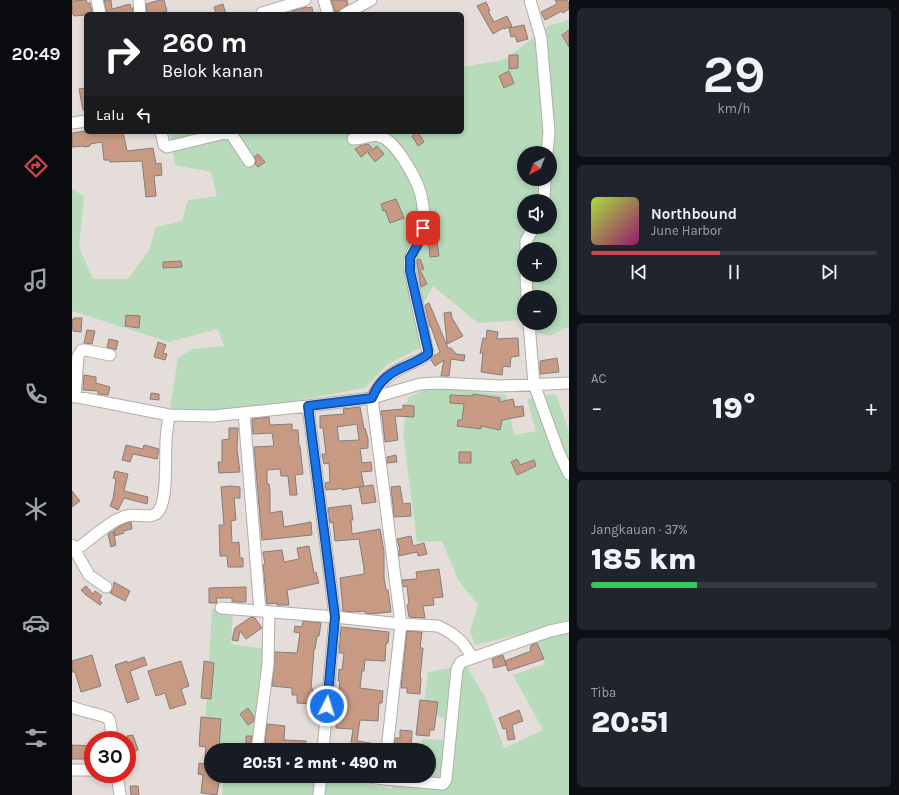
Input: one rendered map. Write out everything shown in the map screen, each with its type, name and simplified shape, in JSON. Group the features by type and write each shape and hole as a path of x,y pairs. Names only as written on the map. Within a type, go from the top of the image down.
{"street":[{"path":"97,0 100,12"},
{"path":"139,0 140,12"},
{"path":"265,12 305,0"},
{"path":"324,0 327,12"},
{"path":"349,12 371,0"},
{"path":"530,0 541,38 548,132 547,146"},
{"path":"72,123 84,120"},
{"path":"161,134 164,145 167,147 221,134"},
{"path":"231,134 248,161"},
{"path":"353,139 359,139 372,135 382,137 392,144 412,173 422,200 423,228 421,238 410,258 410,271 428,353 421,359 396,370 387,376 379,384 372,398 401,624 388,743"},
{"path":"530,330 534,384 559,453 569,474"},
{"path":"110,355 85,350 80,352 78,356 74,396 169,415 213,416 308,406 372,398 420,384 439,382 501,386 569,383"},
{"path":"308,406 335,617 324,743"},
{"path":"244,413 268,664 257,743"},
{"path":"106,587 89,575 74,547 87,542 108,526 125,516 149,516 158,512 162,505 169,415"},
{"path":"222,608 438,626 451,633 462,642 473,658"},
{"path":"435,783 443,784 446,782 457,669 461,662 550,631 569,627"},
{"path":"72,708 108,718 111,731"},
{"path":"72,770 84,770"},
{"path":"118,783 120,795"},
{"path":"319,795 320,783"}],"green space":[{"path":"569,20 569,328 567,327 550,336 527,330 557,330 557,290 517,290 517,320 478,323 433,286 418,313 420,348 388,364 365,388 278,404 187,413 170,408 178,358 193,349 224,346 218,329 169,342 72,311 72,189 84,196 79,247 93,279 128,279 149,250 156,227 182,221 188,200 217,196 211,172 175,165 170,134 464,134 464,67 504,60 550,25"},
{"path":"425,389 448,389 506,395 514,435 536,431 527,399 556,394 569,432 569,795 222,795 223,783 364,783 392,789 393,783 436,783 436,743 422,743 422,739 445,740 444,718 423,709 428,672 466,665 485,697 504,748 543,730 513,675 545,664 532,631 475,645 470,631 478,605 458,580 442,541 417,542 403,434 408,398"},
{"path":"212,609 233,611 231,644 265,649 255,743 204,743"}],"building":[{"path":"86,0 87,3 90,3 92,12 84,12 84,15 74,16 72,14 72,1"},
{"path":"104,0 111,0 112,9 130,4 131,8 133,8 133,12 107,12"},
{"path":"164,0 167,11 147,12 146,4"},
{"path":"331,0 347,0 348,4 339,11 335,12"},
{"path":"555,0 567,0 569,3 569,9 545,20 541,12 557,4"},
{"path":"486,2 490,11 488,11 494,22 507,16 512,26 503,28 493,34 477,6"},
{"path":"223,4 225,12 215,12 214,7"},
{"path":"312,7 313,12 292,12"},
{"path":"524,25 528,39 517,42 515,36 511,37 509,28"},
{"path":"569,30 569,47 562,35"},
{"path":"509,55 518,55 518,68 509,69"},
{"path":"509,71 514,83 504,88 499,76"},
{"path":"84,88 84,110 83,110 79,89"},
{"path":"84,131 84,134 123,134 127,151 153,148 156,164 161,163 162,175 154,176 156,196 146,197 142,161 110,162 109,160 104,160 102,142 90,144 90,146 84,147 72,147 72,133"},
{"path":"419,134 424,142 418,146 412,136"},
{"path":"368,144 372,148 361,157 355,149"},
{"path":"377,146 384,154 375,162 368,153"},
{"path":"258,154 265,162 258,167 255,164 256,160 254,157"},
{"path":"396,199 404,218 390,223 381,204"},
{"path":"430,228 433,236 436,235 439,256 430,257 427,240"},
{"path":"420,259 424,269 420,270 427,284 421,287 417,263 417,260"},
{"path":"181,261 182,267 163,268 163,262"},
{"path":"429,303 448,348 451,348 456,354 465,355 464,361 451,359 449,376 441,376 444,360 435,366 431,360 440,352 430,327 425,305"},
{"path":"451,312 452,318 463,336 447,344 444,313"},
{"path":"126,315 140,316 139,328 125,326"},
{"path":"74,318 82,318 81,332 73,331 72,319 74,320"},
{"path":"87,330 95,331 92,344 84,343"},
{"path":"487,330 498,332 497,339 518,338 519,356 511,357 510,367 503,366 502,375 481,372 483,353 480,353 483,338 486,339"},
{"path":"109,339 118,341 116,350 107,347"},
{"path":"158,342 166,345 163,353 167,354 165,360 154,357"},
{"path":"557,358 559,372 540,374 540,361"},
{"path":"84,375 96,377 96,383 110,387 108,395 98,394 98,391 83,390"},
{"path":"151,393 159,394 159,400 150,399"},
{"path":"473,394 500,398 499,402 513,399 515,407 523,406 524,416 502,420 500,430 481,426 481,429 457,426 458,420 462,420 464,404 450,403 450,395 473,396"},
{"path":"403,405 414,406 414,417 395,416 398,440 385,442 381,411 403,409"},
{"path":"360,407 364,429 365,428 368,439 368,448 360,449 362,463 371,462 372,471 361,472 364,486 342,490 342,488 326,490 325,483 330,482 329,463 324,464 322,454 326,454 323,428 320,428 320,416 344,414 343,409","holes":["357,424 359,440 339,441 337,427"]},
{"path":"269,417 270,425 292,424 292,430 298,430 303,474 295,475 297,495 290,495 288,476 281,476 280,469 267,470 267,484 269,484 270,491 270,513 282,511 284,527 311,522 312,535 262,540 254,447 274,446 272,433 253,434 252,419"},
{"path":"229,428 238,428 237,449 240,472 219,473 218,462 222,462 222,440 229,439"},
{"path":"126,445 143,449 144,445 159,449 157,459 133,454 130,462 122,460"},
{"path":"459,452 471,452 471,463 459,463"},
{"path":"396,455 397,462 387,463 387,457"},
{"path":"517,459 520,465 534,460 536,466 517,475 511,462"},
{"path":"115,471 128,474 124,491 148,497 147,504 124,498 118,510 110,506 113,499 116,479 113,478"},
{"path":"373,485 376,502 362,504 359,487"},
{"path":"400,486 403,504 410,503 411,516 394,517 391,487"},
{"path":"221,487 240,487 240,498 234,498 236,520 231,521 232,543 239,542 240,558 243,558 243,567 228,567 227,556 220,556 219,525 224,525"},
{"path":"72,491 80,501 72,507"},
{"path":"351,505 353,520 351,520 352,534 380,529 384,552 384,578 386,590 388,590 391,612 370,614 365,613 365,611 343,611 340,578 364,574 364,568 359,539 335,541 333,522 330,523 328,508"},
{"path":"131,522 132,529 123,531 124,533 115,536 114,530"},
{"path":"113,531 116,545 111,547 108,534"},
{"path":"411,536 413,546 424,543 427,554 418,556 417,552 399,556 400,550 397,539"},
{"path":"309,546 314,573 316,572 319,583 287,590 289,605 277,605 277,603 267,604 263,552 282,550 284,562 299,559 297,548"},
{"path":"439,569 443,597 433,598 434,605 423,606 425,618 409,617 407,605 409,604 407,586 403,587 402,580 417,579 416,572"},
{"path":"114,582 130,591 125,601 110,593"},
{"path":"86,586 93,594 95,591 102,596 99,600 102,603 100,605 81,590"},
{"path":"246,587 246,602 232,602 232,598 216,598 217,603 209,603 209,588"},
{"path":"251,617 255,618 262,628 246,639 240,631 238,641 232,640 235,628"},
{"path":"303,621 321,623 319,636 317,636 314,649 311,689 313,689 312,704 297,703 297,695 292,695 292,688 272,686 275,652 297,653 300,633 294,632 295,626 302,627"},
{"path":"341,627 389,632 388,643 386,643 385,661 365,660 364,671 362,671 360,688 383,691 382,703 379,703 378,721 360,720 357,741 370,743 351,743 353,729 336,728 340,681 338,681 339,669 342,670 344,653 339,653"},
{"path":"407,631 422,632 420,648 423,648 420,694 407,693 407,688 401,688"},
{"path":"537,643 544,659 508,671 505,661 531,651 531,645"},
{"path":"92,655 101,686 81,692 75,672 72,672 72,661"},
{"path":"503,655 506,665 494,668 492,659"},
{"path":"144,657 147,665 130,671 139,699 127,703 115,665 127,661 127,663"},
{"path":"181,661 189,686 181,689 186,704 170,709 165,693 156,696 148,671"},
{"path":"204,661 214,663 211,699 201,698"},
{"path":"420,700 438,702 434,730 430,730 429,736 416,735"},
{"path":"248,708 254,717 254,721 248,725 240,714"},
{"path":"519,710 523,721 512,725 515,739 508,740 506,728 503,729 499,718"},
{"path":"201,717 221,719 219,743 204,743 204,747 199,746"},
{"path":"267,724 285,726 284,740 306,741 306,743 265,743"},
{"path":"400,730 412,731 411,743 394,743 395,738 400,738"},
{"path":"246,736 252,736 251,743 246,743"},
{"path":"72,745 84,746 84,759 72,759"},
{"path":"199,763 204,764 204,783 219,783 217,795 201,793 203,775 198,774"},
{"path":"130,786 138,786 139,795 131,795"}],"route":[{"path":"327,706 335,617 308,406 372,398 379,384 387,376 396,370 427,356 428,350 410,271 410,258 421,238 423,228"}]}
